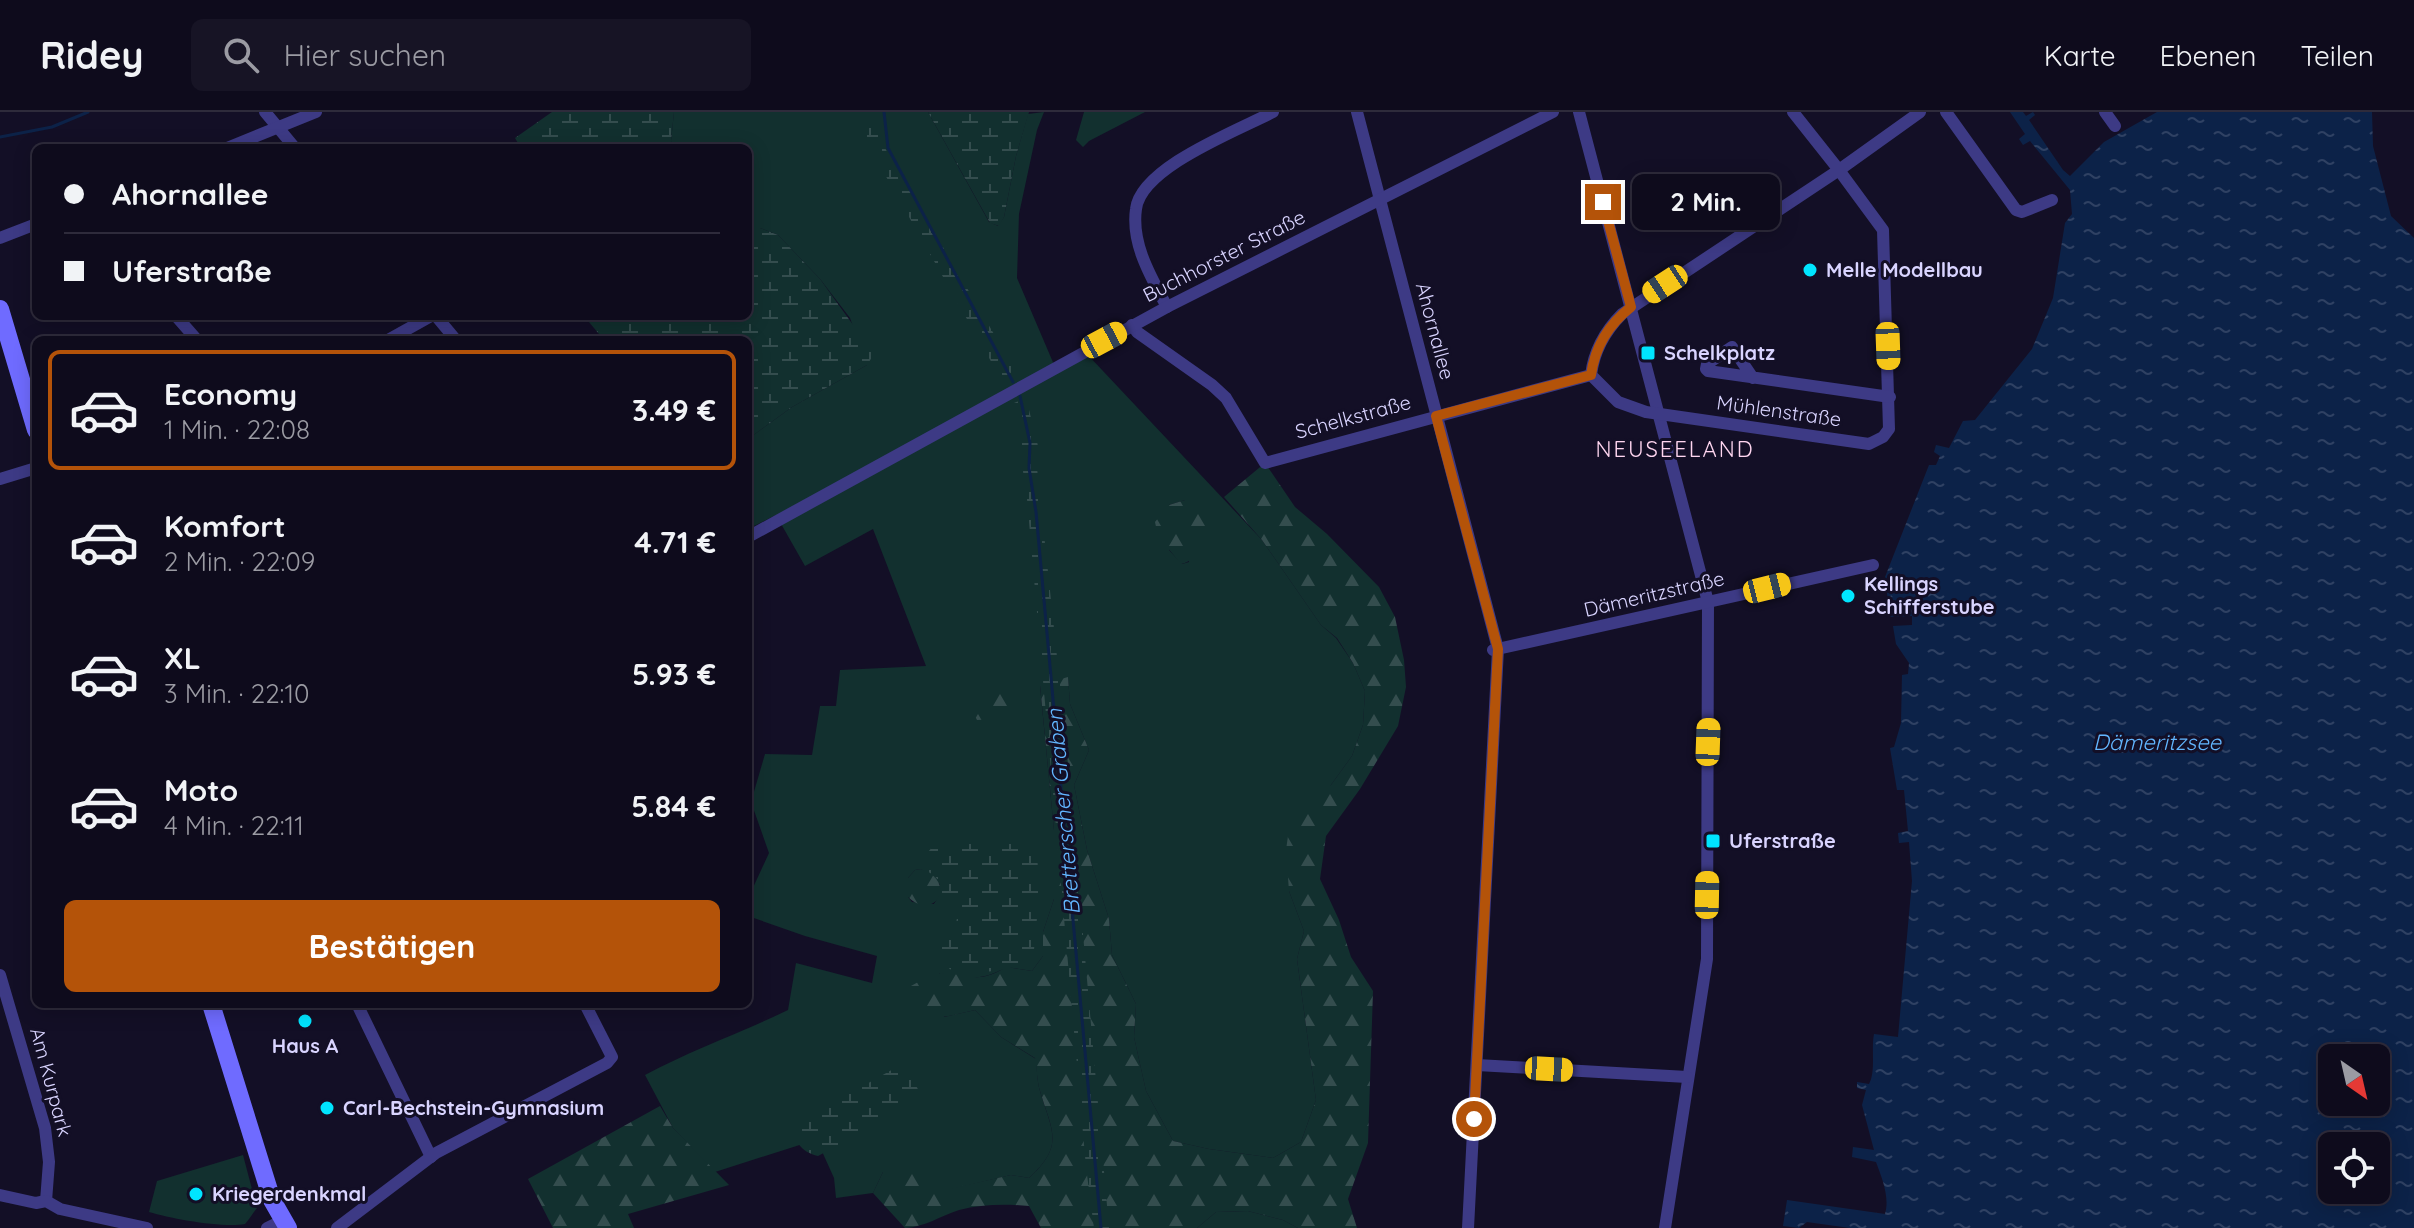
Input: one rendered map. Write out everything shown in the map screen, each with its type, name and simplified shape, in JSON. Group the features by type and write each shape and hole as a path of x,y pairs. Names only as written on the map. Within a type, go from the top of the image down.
{"main road":[{"path":"0,309 32,417"},
{"path":"212,1008 279,1225"}],"street":[{"path":"265,112 292,144"},
{"path":"237,144 316,112"},
{"path":"1167,307 1146,267 1138,241 1136,205 1145,188 1163,171 1273,112"},
{"name":"Ahornallee","path":"1357,112 1494,650 1468,1228"},
{"name":"Buchhorster Straße","path":"752,535 1132,325 1553,112"},
{"path":"1579,112 1708,602 1707,959 1665,1228"},
{"path":"1753,378 1890,397 1883,230 1793,112"},
{"path":"1658,414 1618,402 1591,375 1593,360 1612,324 1631,307 1839,170 1920,112"},
{"path":"1946,112 2016,210 2022,212 2052,200"},
{"path":"2105,112 2115,126"},
{"path":"0,238 32,226"},
{"path":"180,320 194,336"},
{"path":"396,336 426,320"},
{"path":"437,320 452,336"},
{"name":"Schelkstraße","path":"1132,325 1138,333 1226,398 1265,463 1591,375"},
{"name":"Mühlenstraße","path":"1658,414 1869,444 1883,437 1889,429 1890,397"},
{"path":"0,479 32,469"},
{"name":"Dämeritzstraße","path":"1494,650 1873,565"},
{"name":"Am Kurpark","path":"0,975 45,1128 49,1162 46,1201"},
{"path":"359,1008 431,1157"},
{"path":"337,1228 431,1157 607,1063 612,1057 587,1008"},
{"path":"1477,1065 1687,1077"},
{"path":"0,1195 36,1203 46,1201 60,1209 147,1228"}],"green space":[{"path":"552,112 674,112 672,144 519,144 515,138"},
{"path":"674,112 928,112 989,222 998,226 1004,217 1028,114 1044,112 1037,130 1019,214 1017,278 1055,367 1087,354 1262,540 1321,625 1336,638 1353,663 1365,691 1363,725 1352,756 1331,785 1289,891 1304,931 1297,959 1316,1100 1301,1142 1273,1158 1173,1141 1146,1091 1134,1037 1136,1004 1112,955 1109,919 1087,850 1074,785 1089,750 1070,704 1068,678 1040,686 1054,830 1054,899 1043,932 1043,956 1032,971 1006,967 973,978 939,973 944,1017 975,1010 1001,1037 1036,1059 1039,1087 1052,1138 1048,1156 1040,1166 1029,1178 1011,1175 931,1194 883,1172 873,1193 836,1198 834,1178 820,1147 809,1142 715,1172 673,1128 645,1075 788,1010 796,963 872,983 877,956 752,917 752,890 769,853 752,799 765,754 812,755 820,706 836,706 840,670 926,666 873,529 805,566 776,515 754,526 752,523 752,436 792,407 867,365 850,318 820,279 778,235 752,228 752,144 672,144","holes":["1185,500 1189,562 1182,564 1169,550 1169,505","921,869 941,885 940,895 934,904 912,902 908,897 908,878 915,870"]},
{"path":"867,112 882,112 882,143 1015,370 1001,379 867,143"},
{"path":"928,112 1029,112 1016,156 1004,217 999,226 990,223"},
{"path":"1084,112 1145,112 1083,147 1076,140"},
{"path":"752,228 760,228 778,235 820,279 874,354 867,365 792,407 752,436 752,336 601,336 587,320 752,320"},
{"path":"1026,398 1038,446 1037,468 1066,742 1109,1228 1094,1228 1086,1167 1027,499 1014,403"},
{"path":"1265,463 1295,507 1327,534 1379,587 1395,617 1404,660 1406,687 1398,726 1360,789 1326,836 1320,879 1339,920 1351,957 1373,991 1368,1143 1348,1199 1357,1228 1298,1228 1283,1220 1248,1211 1216,1212 1197,1228 1041,1228 1029,1206 1003,1205 959,1210 905,1228 873,1193 883,1172 911,1166 926,1173 931,1193 1011,1175 1029,1178 1048,1156 1051,1147 1051,1127 1039,1087 1035,1058 1001,1037 975,1010 933,1018 909,1012 911,986 930,976 941,973 981,977 1006,967 1032,971 1043,956 1043,932 1054,899 1054,830 1040,685 1068,677 1070,704 1089,750 1074,785 1087,850 1109,919 1112,955 1136,1004 1134,1037 1146,1091 1173,1141 1273,1158 1301,1142 1316,1100 1297,959 1304,931 1289,891 1286,850 1288,836 1297,823 1352,756 1363,725 1365,691 1353,663 1337,638 1321,625 1262,540 1224,497"},
{"path":"1192,500 1197,507 1206,532 1197,553 1181,564 1158,536 1155,522 1169,505"},
{"path":"976,692 1005,693 1008,708 996,719 977,720 968,702"},
{"path":"935,844 1026,844 1036,848 1038,889 1033,959 990,971 964,972 947,967 941,954 942,930 955,929 957,918 943,901 934,904 940,885 926,871 928,852"},
{"path":"921,869 939,883 940,891 934,903 918,904 908,897 908,878 915,870"},
{"path":"904,1063 921,1095 916,1103 818,1156 800,1146 792,1126"},
{"path":"660,1106 673,1128 729,1185 628,1214 634,1228 553,1228 528,1179"},
{"path":"243,1155 257,1208 245,1224 197,1222 149,1212 157,1181"},
{"path":"1248,1211 1283,1220 1298,1228 1197,1228 1216,1212"}],"water":[{"name":"Dämeritzsee","path":"2010,112 2023,112 2026,116 2033,112 2035,115 2029,120 2070,176 2104,142 2157,112 2372,112 2373,146 2391,216 2414,238 2414,1228 1850,1228 1807,1222 1799,1228 1783,1226 1787,1200 1885,1214 1886,1194 1876,1162 1852,1157 1853,1147 1874,1150 1862,1105 1866,1090 1857,1088 1857,1082 1869,1084 1871,1079 1874,1034 1898,1037 1912,881 1909,842 1899,843 1898,833 1908,831 1904,790 1897,790 1890,748 1894,747 1901,723 1902,675 1908,674 1909,663 1896,644 1893,626 1912,625 1912,616 1890,617 1885,577 1929,465 1936,465 1940,456 1934,452 1936,445 1949,448 1963,421 1975,420 2032,349 2053,298 2065,223 2072,214 2070,190 2030,141 2023,145 2019,139 2025,134"}],"waterway":[{"path":"0,137 52,127 88,112"},
{"name":"Bretterscher Graben","path":"884,112 888,148 1013,382"},
{"name":"Bretterscher Graben","path":"1020,396 1030,443 1029,468 1036,512 1101,1228"}],"place":[{"name":"Melle Modellbau","path":"1810,270"},
{"name":"Schelkplatz","path":"1648,353"},
{"name":"Kellings Schifferstube","path":"1848,596"},
{"name":"Uferstraße","path":"1713,841"},
{"name":"Haus A","path":"305,1021"},
{"name":"Carl-Bechstein-Gymnasium","path":"327,1108"},
{"name":"Kriegerdenkmal","path":"196,1194"}],"district":[{"name":"NEUSEELAND","path":"1675,449"}],"route":[{"path":"1474,1119 1498,649 1436,416 1591,375 1601,341 1612,324 1631,307 1603,202"}]}
